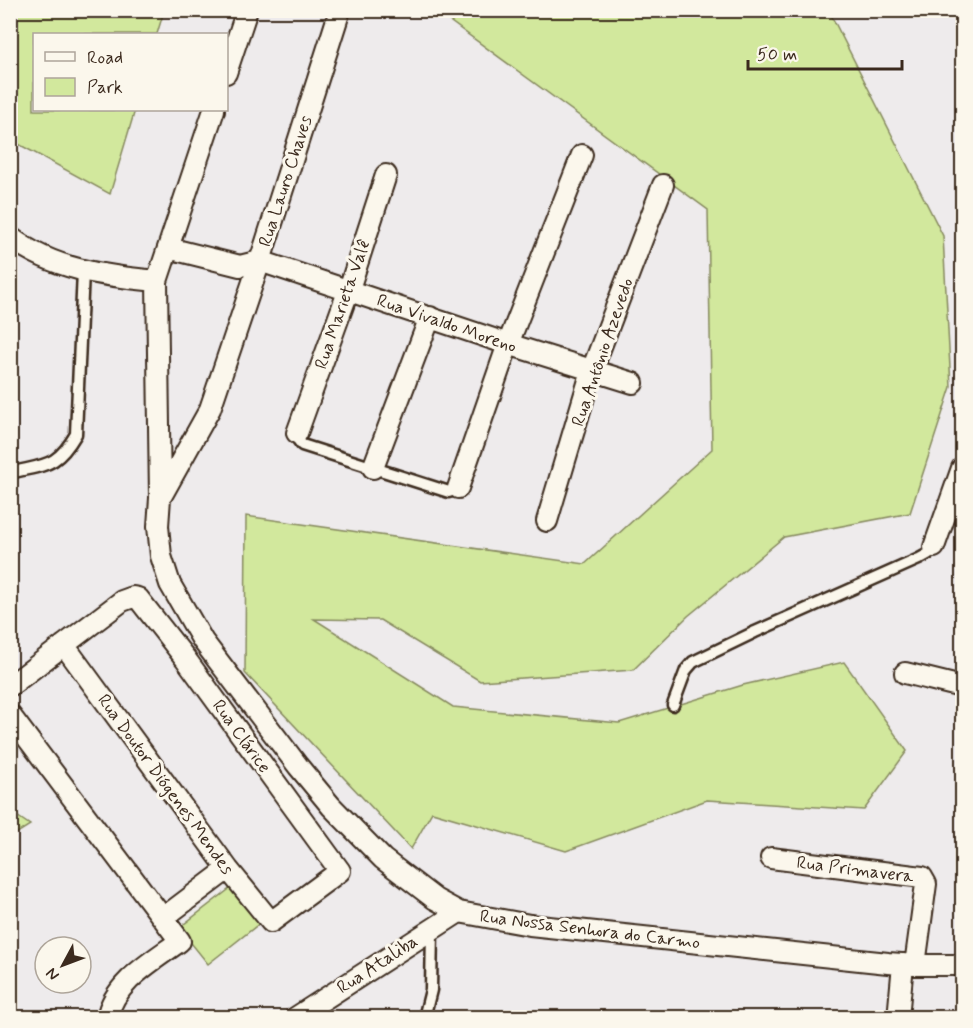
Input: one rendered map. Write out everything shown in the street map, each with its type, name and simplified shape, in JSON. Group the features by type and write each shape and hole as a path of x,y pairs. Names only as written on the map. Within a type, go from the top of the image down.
{"street":[{"path":"228,67 247,10"},
{"name":"Rua Lauro Chaves","path":"168,248 240,266 260,261 340,10"},
{"name":"Rua Nossa Senhora do Carmo","path":"214,111 157,280 160,498 158,526 161,556 170,584 203,641 298,766 332,806 382,859 435,899 459,912 530,925 909,964 963,964"},
{"path":"458,488 508,344 582,155"},
{"name":"Rua Marieta Valê","path":"297,433 349,290 386,175"},
{"name":"Rua Antônio Azevedo","path":"547,521 591,370 663,185"},
{"path":"10,237 46,259 83,271 98,275 157,280"},
{"name":"Rua Vivaldo Moreno","path":"260,261 633,383"},
{"name":"Rua Nossa Senhora do Carmo","path":"160,498 210,408 260,261"},
{"path":"373,468 430,317"},
{"path":"934,547 963,468"},
{"name":"Rua Clárice","path":"64,645 122,601 133,597 142,603 191,667 340,871 271,922"},
{"path":"10,686 64,645"},
{"name":"Rua Doutor Diógenes Mendes","path":"64,645 228,869 271,922"},
{"path":"905,673 963,687"},
{"path":"10,715 180,941 139,972 116,995 110,1004 107,1017"},
{"name":"Rua Primavera","path":"771,858 922,877 926,884 909,964"},
{"path":"163,918 228,869"},
{"name":"Rua Ataliba","path":"295,1017 459,912"},
{"path":"898,1017 909,964"}],"lane":[{"path":"10,473 51,463 65,452 76,434 83,271"},
{"path":"297,433 296,437 302,445 449,492 458,488"},
{"path":"673,705 686,670 693,662 919,559 934,547"},
{"path":"424,1017 431,990 432,928"}],"green space":[{"path":"13,11 164,11 157,33 33,33 33,111 135,111 110,194 11,140 10,16"},
{"path":"436,11 829,11 943,236 951,387 910,513 784,537 688,616 633,670 480,681 380,620 314,619 453,707 619,723 743,685 844,662 907,751 864,810 707,800 566,851 432,812 411,849 245,673 246,516 585,564 712,449 708,210"},
{"path":"11,812 30,825 11,837"},
{"path":"232,887 260,923 208,964 179,928"}]}
